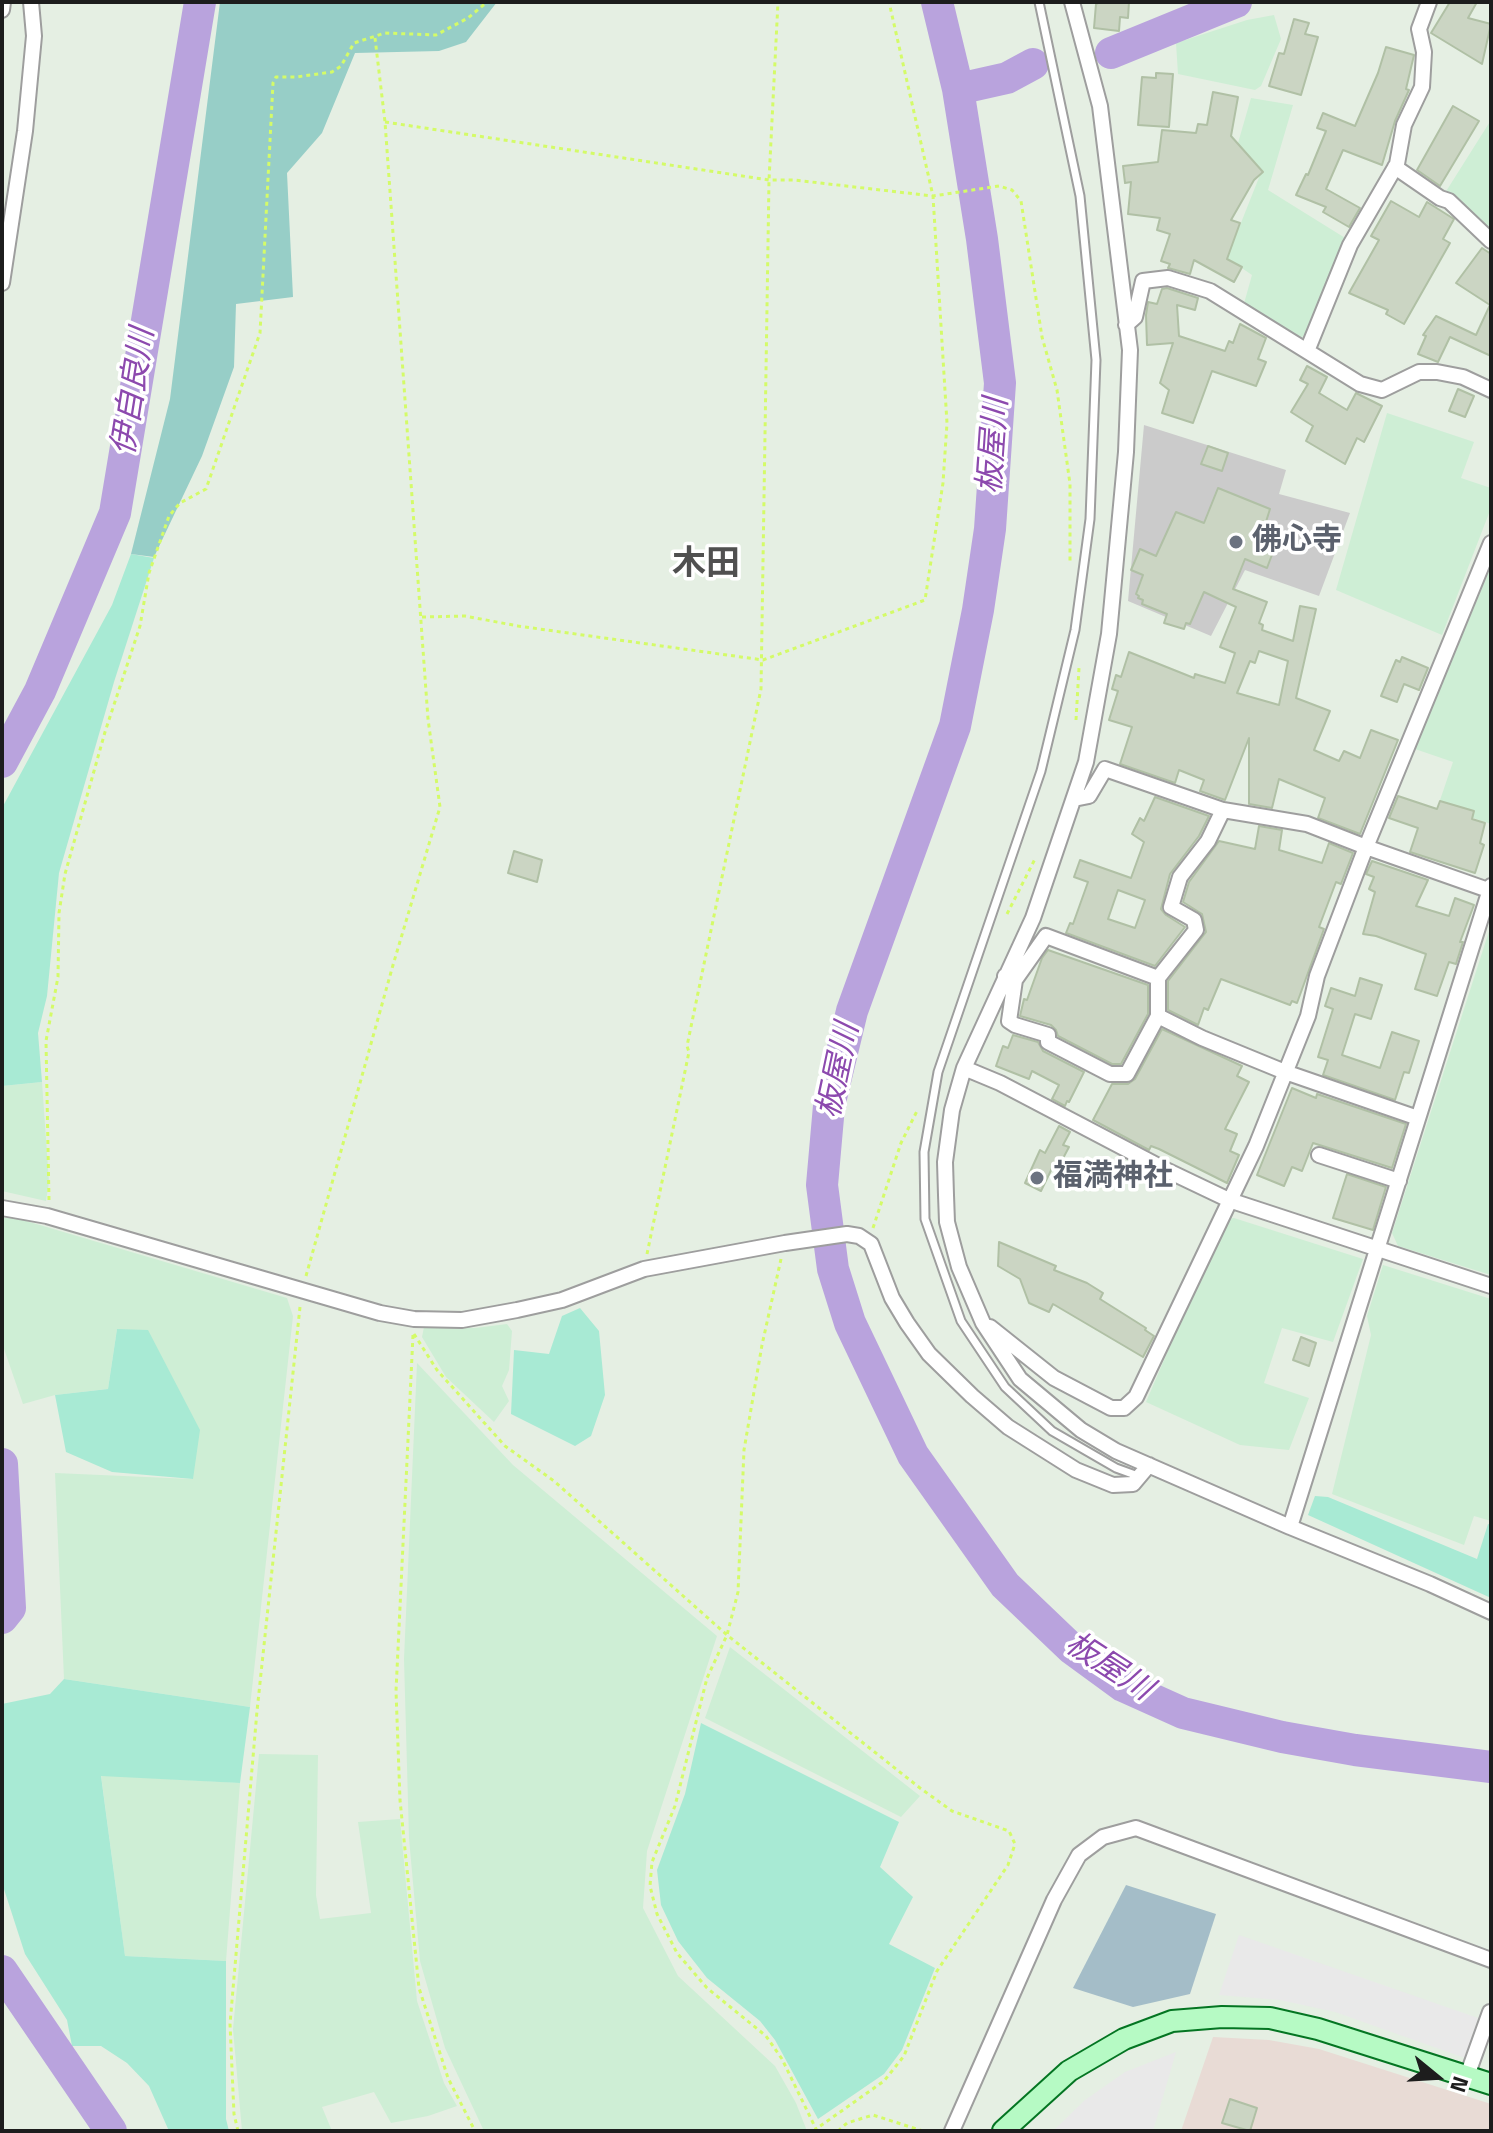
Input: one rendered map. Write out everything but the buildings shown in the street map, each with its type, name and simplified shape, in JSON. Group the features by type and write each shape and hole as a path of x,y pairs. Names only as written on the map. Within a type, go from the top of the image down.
{"street":[{"path":"2,10 3,2"},
{"path":"2,283 25,131 34,36 31,2"},
{"path":"1072,2 1100,106 1130,350 1128,429 1109,634 1086,762 1074,799 1010,978 964,1068 952,1110 945,1162 947,1222 959,1267 983,1323 1020,1379 1081,1430 1144,1471 1290,1527 1491,1612"},
{"path":"1307,351 1350,245 1395,167 1404,125 1422,87 1424,52 1419,29 1429,2"},
{"path":"1395,167 1449,201 1491,241"},
{"path":"1126,325 1135,317 1143,281 1168,278 1210,291 1360,384 1382,390 1419,372 1437,372 1463,377 1491,390"},
{"path":"983,1323 1054,1378 1111,1408 1124,1408 1136,1397 1256,1146 1308,1016 1317,976 1366,847 1491,543"},
{"path":"1074,799 1089,796 1105,769 1223,810 1307,824 1490,889 1290,1527"},
{"path":"1158,978 1046,936 1010,978 1009,1021 1048,1035 1048,1042 1110,1074 1127,1074 1158,1016 1158,978 1196,930 1194,920 1171,907 1180,877 1208,841 1223,810"},
{"path":"1158,1016 1285,1072 1418,1118"},
{"path":"964,1068 1000,1083 1229,1200 1491,1286"},
{"path":"1319,1155 1399,1181"},
{"path":"2,1208 47,1216 380,1313 414,1319 462,1320 562,1300 644,1269 847,1234 871,1244 892,1298 929,1354 1008,1427 1053,1458 1096,1480 1124,1486 1133,1484 1144,1471"},
{"path":"952,2131 1054,1900 1079,1855 1103,1837 1136,1828 1491,1960"},
{"path":"1467,2076 1490,2012"},
{"path":"1003,2131 1069,2071 1124,2039 1172,2021 1222,2017 1270,2018 1318,2029 1491,2084"}],"lane":[{"path":"1039,2 1080,196 1096,360 1090,519 1075,630 1041,771 938,1072 924,1152 925,1219 961,1321 1005,1387 1052,1431 1116,1468 1144,1471"}],"path":[{"path":"47,1216 51,1189 46,1041 58,977 59,913 65,874 105,732 140,626 149,573 169,516 180,503 206,489 260,333 273,83 276,77 332,72 341,66 354,43 385,33 436,35 468,18 487,2"},
{"path":"644,1269 761,689 769,180 778,2"},
{"path":"422,617 465,616 763,660 925,600 943,483 947,423 933,196 889,2"},
{"path":"238,2131 234,2114 230,2024 257,1711 302,1291 396,951 440,807 428,719 385,122 375,38"},
{"path":"385,122 769,180 794,180 933,196 999,186 1012,190 1021,201 1042,337 1057,390 1070,484 1070,568"},
{"path":"1075,630 1080,673 1075,729"},
{"path":"988,929 1007,913 1036,857"},
{"path":"871,1244 874,1222 901,1143 919,1107"},
{"path":"475,2131 448,2078 419,1988 400,1800 396,1691 413,1333 437,1370 505,1446 554,1481 727,1635 952,1811 1009,1831 1015,1844 1008,1865 937,1971 904,2056 884,2081 817,2130 782,2059 766,2036 707,1988 677,1953 657,1914 650,1886 652,1862 675,1806 707,1678 727,1635 738,1592 744,1450 762,1345 793,1243"},
{"path":"838,2131 847,2123 873,2115 923,2131"}],"shaded area":[{"path":"220,2 497,2 466,42 439,51 355,53 322,133 287,173 293,297 236,304 234,367 202,456 154,557 131,554 170,399"},
{"name":"佛心寺","path":"1144,425 1286,470 1279,494 1350,513 1319,596 1245,570 1211,636 1128,601"},
{"path":"1126,1885 1216,1914 1190,1994 1133,2007 1073,1988"},
{"path":"1239,1935 1478,2018 1465,2058 1335,2012 1280,2000 1219,1995"},
{"path":"1213,2037 1269,2040 1319,2049 1491,2104 1491,2131 1181,2131"},
{"path":"1176,2052 1153,2131 1053,2131 1085,2100 1125,2072"}],"green space":[{"path":"1274,15 1281,39 1261,86 1255,90 1178,74 1176,43 1247,20"},
{"path":"1251,98 1293,105 1268,190 1350,241 1306,333 1300,339 1243,307 1252,275 1227,258 1260,175 1236,150"},
{"path":"1491,120 1491,231 1445,193"},
{"path":"1387,413 1474,442 1461,478 1491,488 1491,508 1442,635 1336,590"},
{"path":"131,554 154,558 114,682 59,873 47,996 38,1033 42,1082 2,1086 2,808 112,605"},
{"path":"1491,566 1491,824 1438,806 1453,762 1415,749"},
{"path":"1491,925 1491,1275 1398,1246 1392,1233"},
{"path":"42,1082 49,1182 46,1201 2,1191 2,1086"},
{"path":"2,1218 16,1218 287,1298 293,1316 250,1707 64,1679 55,1473 192,1479 117,1329 108,1389 55,1395 23,1404 2,1343"},
{"path":"1234,1218 1363,1259 1333,1342 1282,1328 1264,1383 1309,1398 1289,1450 1240,1445 1146,1402 1224,1220"},
{"path":"1383,1265 1491,1299 1491,1521 1474,1516 1464,1545 1332,1494 1371,1335 1367,1316"},
{"path":"580,1308 599,1331 605,1395 591,1436 575,1446 511,1414 514,1350 549,1354 562,1316"},
{"path":"507,1324 512,1331 509,1370 502,1386 509,1401 494,1422 446,1377 422,1337 424,1327 475,1328"},
{"path":"117,1329 148,1330 200,1430 193,1479 112,1472 66,1452 55,1395 108,1389"},
{"path":"417,1363 513,1465 717,1636 647,1851 643,1908 678,1976 775,2066 796,2103 807,2131 484,2131 445,2048 420,1961 409,1838 404,1659"},
{"path":"1315,1496 1328,1497 1477,1559 1488,1524 1491,1525 1491,1598 1308,1515"},
{"path":"730,1647 920,1796 901,1817 705,1718"},
{"path":"64,1679 250,1707 240,1783 101,1776 125,1956 226,1961 226,2119 229,2131 169,2131 149,2086 127,2063 101,2046 72,2046 67,2020 25,1954 2,1883 2,1704 50,1694"},
{"path":"701,1723 899,1822 880,1867 913,1897 889,1944 935,1968 902,2050 884,2074 818,2119 775,2040 760,2021 707,1978 678,1941 661,1905 657,1870 685,1794"},
{"path":"259,1754 318,1755 316,1895 320,1919 371,1913 358,1822 400,1819 417,2001 444,2083 457,2106 428,2116 391,2123 374,2092 322,2107 332,2131 242,2131 233,2029"},
{"path":"101,1775 240,1783 226,1961 125,1956"}],"waterway":[{"name":"伊自良川","path":"2,762 40,691 115,513 200,2"},
{"name":"板屋川","path":"937,2 958,89 982,239 1000,383 990,529 955,726 852,1011 829,1106 822,1185 833,1269 850,1323 913,1455 1005,1585 1071,1648 1123,1686 1183,1713 1282,1737 1355,1750 1491,1767"},
{"path":"1111,53 1236,2"},
{"path":"958,89 1007,78 1033,64"},
{"name":"伊自良川","path":"2,1464 10,1608 2,1618"},
{"name":"伊自良川","path":"2,1971 111,2131"}],"place":[{"name":"佛心寺","path":"1236,542"},
{"name":"福満神社","path":"1037,1178"}],"district":[{"name":"木田","path":"706,566"}]}
